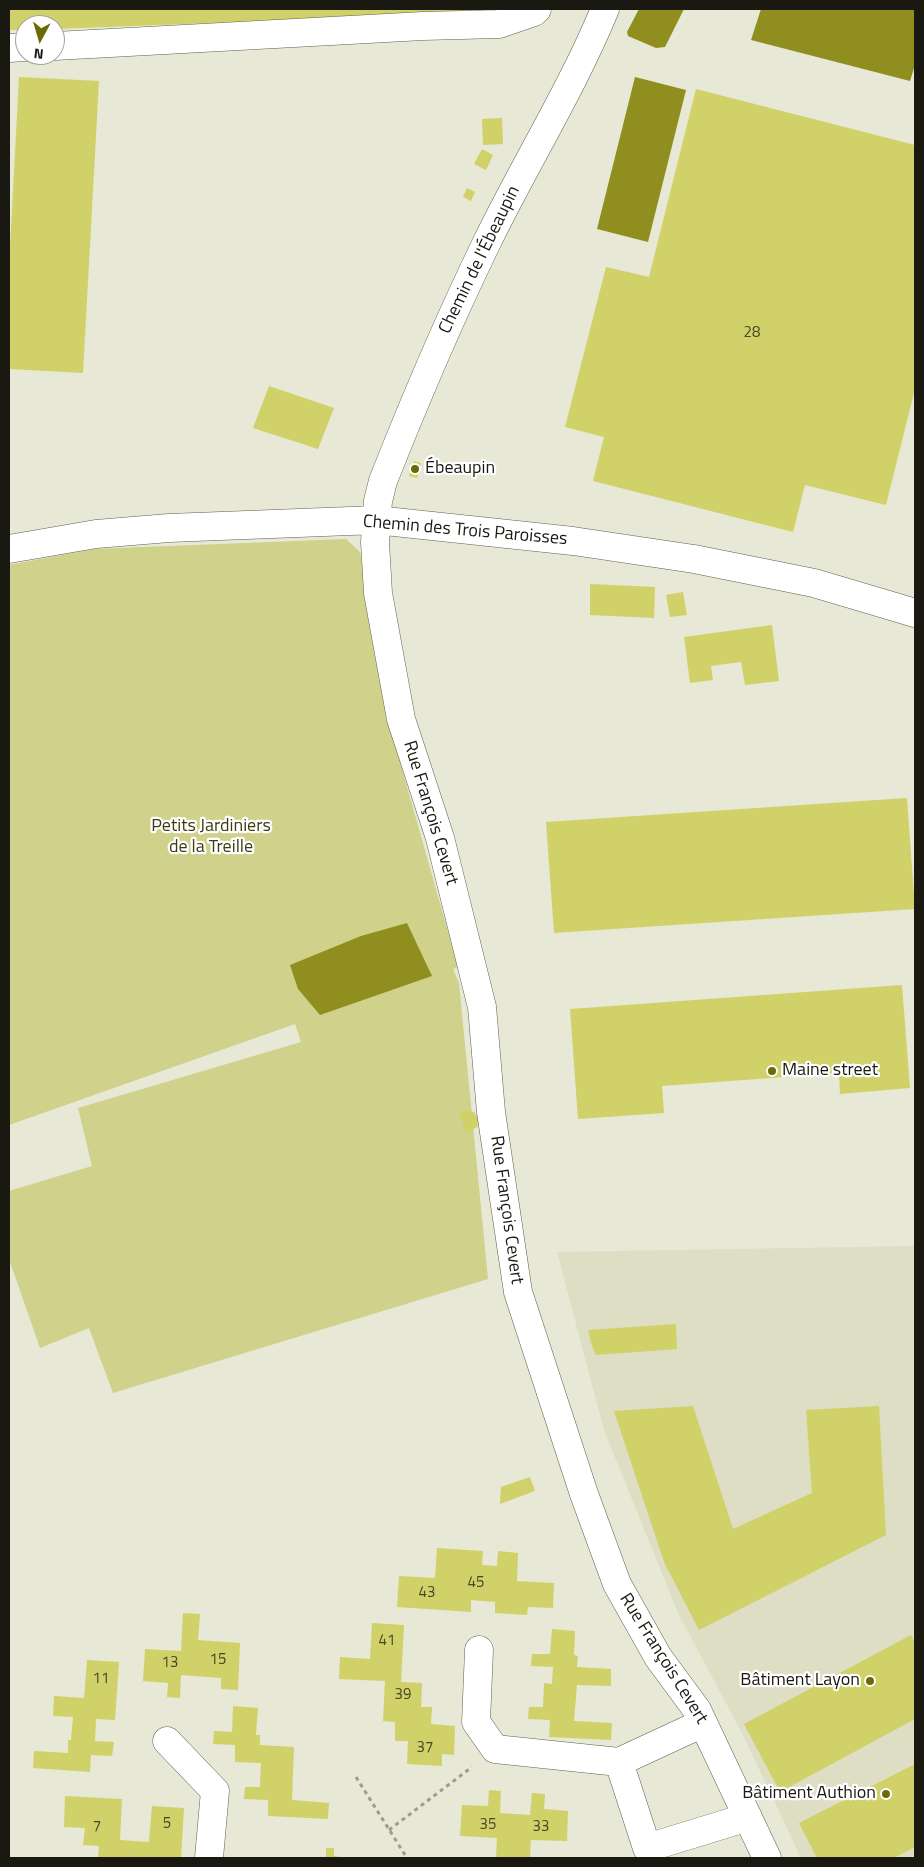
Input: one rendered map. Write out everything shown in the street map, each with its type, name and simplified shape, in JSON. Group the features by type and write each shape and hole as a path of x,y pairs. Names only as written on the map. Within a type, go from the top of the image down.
{"street":[{"path":"65,45 424,26 499,24 534,12 537,9"},
{"name":"Chemin de l'Ébeaupin","path":"376,520 383,481 430,363 487,241 578,66 605,9"},
{"name":"Chemin des Trois Paroisses","path":"9,549 96,534 169,528 376,520 573,541 694,559 814,583 915,613"},
{"name":"Rue François Cevert","path":"376,520 375,542 378,594 401,719 440,838 482,1007 491,1112 518,1292 584,1494 617,1584 658,1657 697,1710 767,1858"},
{"path":"479,1650 476,1722 495,1749 619,1762 703,1723"},
{"path":"167,1741 215,1791 209,1858"},
{"path":"619,1762 646,1853 748,1817"}],"path":[{"path":"389,1830 495,1749"},
{"path":"356,1777 407,1858"}],"shaded area":[{"path":"639,9 684,9 665,47 656,48 628,36 627,32"},
{"path":"761,9 915,9 915,65 910,81 751,40"},
{"path":"635,77 686,90 648,242 597,229"},
{"path":"407,923 432,976 320,1015 298,989 290,965 361,936"},
{"path":"915,1246 915,1858 801,1858 743,1735 678,1613 604,1430 557,1252"}],"green space":[{"name":"Petits Jardiniers de la Treille","path":"346,539 360,552 387,716 458,967 453,969 459,983 488,1279 113,1393 89,1328 40,1348 9,1259 9,1191 92,1166 78,1108 301,1042 295,1024 9,1125 9,565 93,549"}],"building":[{"path":"9,9 472,9 472,13 65,29 65,15 15,15 15,30 9,30"},
{"path":"19,77 99,81 83,373 9,369 9,266"},
{"path":"696,89 915,145 915,389 886,505 805,485 793,532 593,481 604,437 565,427 606,267 649,277"},
{"path":"502,118 503,144 483,145 482,119"},
{"path":"482,149 493,155 486,170 474,164"},
{"path":"467,188 475,192 471,201 463,197"},
{"path":"269,386 334,408 318,449 253,428"},
{"name":"Ébeaupin","path":"414,461 421,463 417,478 409,476"},
{"path":"590,584 655,587 654,618 590,615"},
{"path":"683,592 687,615 670,617 666,595"},
{"path":"772,625 779,681 745,685 741,662 711,666 713,680 690,683 684,637"},
{"path":"907,798 915,909 554,933 546,822"},
{"path":"902,985 910,1088 840,1094 839,1073 662,1086 664,1113 578,1119 570,1009"},
{"path":"465,1110 474,1112 479,1120 477,1127 466,1133 459,1112"},
{"path":"676,1324 677,1349 596,1355 588,1330"},
{"path":"693,1406 733,1529 812,1493 806,1410 879,1406 886,1535 699,1630 664,1562 614,1411"},
{"path":"530,1477 535,1491 500,1504 501,1487"},
{"path":"437,1548 483,1551 482,1565 497,1566 498,1551 518,1553 517,1581 554,1583 553,1608 528,1607 527,1615 495,1613 495,1602 471,1600 471,1612 397,1607 399,1576 435,1578"},
{"path":"183,1613 200,1614 198,1640 240,1643 238,1690 221,1689 221,1678 181,1675 180,1698 167,1697 168,1683 143,1681 145,1649 181,1651"},
{"path":"372,1623 404,1625 401,1682 422,1683 421,1707 432,1707 431,1724 455,1726 454,1755 442,1754 442,1766 407,1764 408,1741 395,1741 395,1722 383,1721 385,1681 339,1679 340,1657 370,1659"},
{"path":"552,1629 575,1631 574,1655 578,1656 577,1667 611,1669 611,1686 577,1685 574,1721 612,1723 611,1740 549,1737 550,1720 528,1719 529,1707 543,1707 544,1683 552,1684 553,1667 531,1666 532,1654 550,1654"},
{"name":"Bâtiment Layon","path":"911,1635 915,1643 915,1719 780,1792 744,1724"},
{"path":"87,1660 119,1662 115,1720 96,1719 95,1741 114,1742 112,1756 91,1755 90,1772 33,1768 34,1751 68,1753 68,1740 71,1740 73,1717 53,1716 54,1696 84,1698"},
{"path":"233,1706 258,1708 256,1735 260,1735 260,1745 294,1747 292,1800 329,1803 328,1819 268,1816 268,1800 244,1799 245,1787 260,1787 261,1763 235,1762 235,1745 213,1744 214,1731 232,1732"},
{"name":"Bâtiment Authion","path":"915,1764 915,1847 894,1858 817,1858 799,1823"},
{"path":"489,1790 501,1791 500,1813 530,1815 532,1793 545,1794 544,1809 568,1811 567,1841 531,1840 530,1858 496,1858 497,1838 460,1836 462,1805 488,1806"},
{"path":"65,1796 122,1799 120,1840 149,1842 152,1806 184,1808 181,1858 98,1858 99,1846 83,1845 85,1828 64,1827"},
{"path":"326,1848 334,1848 334,1856 341,1858 326,1858"}],"place":[{"name":"Ébeaupin","path":"415,469"},
{"name":"Maine street","path":"772,1071"},
{"name":"Bâtiment Layon","path":"870,1681"},
{"name":"Bâtiment Authion","path":"886,1794"}]}
